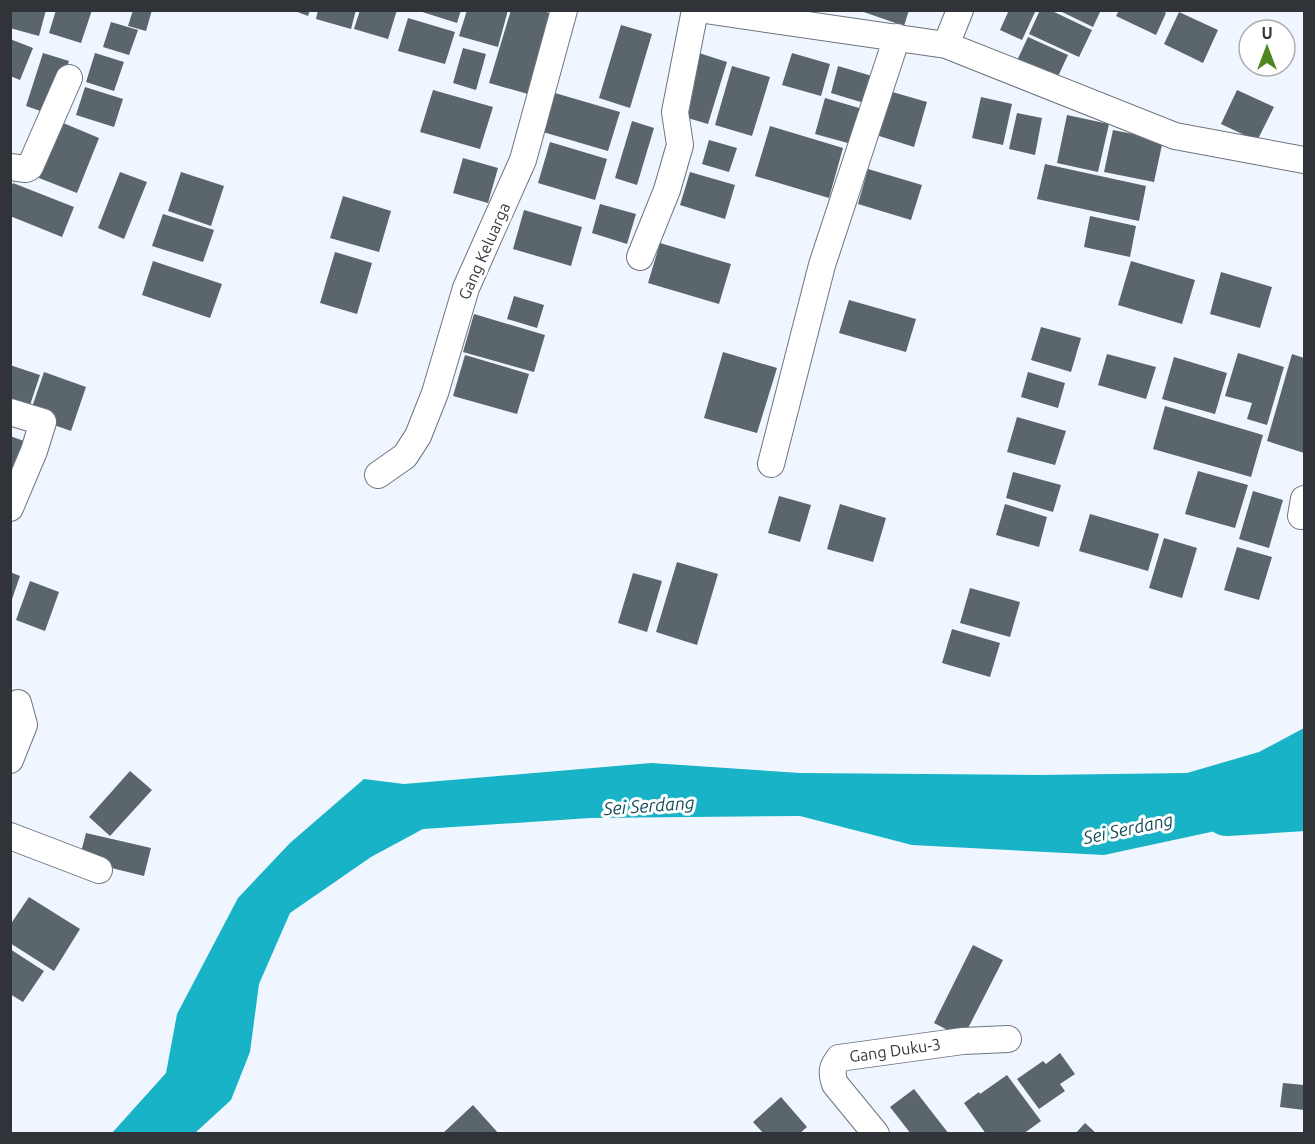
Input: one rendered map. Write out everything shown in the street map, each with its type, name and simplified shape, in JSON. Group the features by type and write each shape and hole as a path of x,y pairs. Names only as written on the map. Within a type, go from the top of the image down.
{"street":[{"name":"Gang Keluarga","path":"378,475 405,456 418,436 435,393 466,288 523,160 564,10"},
{"path":"640,257 667,190 680,145 675,112 695,10"},
{"path":"705,10 946,45 1175,136 1305,160"},
{"path":"946,45 960,10"},
{"path":"771,464 822,265 897,37"},
{"path":"10,167 26,169 30,166 69,78"},
{"path":"10,412 43,422 34,452 10,508"},
{"path":"10,760 24,725 18,703"},
{"path":"10,836 99,870"},
{"name":"Gang Duku-3","path":"876,1134 835,1084 832,1075 833,1066 839,1058 963,1041 1008,1039"}],"water":[{"path":"1304,728 1304,801 1262,821 1104,855 912,845 800,816 590,818 423,829 371,857 290,913 259,984 250,1052 231,1100 195,1133 112,1133 166,1073 177,1014 238,898 290,843 364,779 404,784 651,763 800,773 1039,775 1187,773 1259,752"}],"building":[{"path":"10,10 46,10 39,36 10,28"},
{"path":"56,10 92,10 81,43 49,33"},
{"path":"133,10 152,10 146,31 128,26"},
{"path":"292,10 310,10 308,16"},
{"path":"318,10 356,10 351,29 316,19"},
{"path":"360,10 397,10 388,39 354,29"},
{"path":"416,10 461,10 457,23"},
{"path":"467,10 508,10 498,47 459,36"},
{"path":"511,10 541,10 552,14 528,94 489,83"},
{"path":"858,10 909,10 904,26"},
{"path":"1009,10 1036,10 1022,40 1000,30"},
{"path":"1040,10 1050,10 1092,30 1079,57 1029,34"},
{"path":"1058,10 1101,10 1093,27"},
{"path":"1119,10 1161,10 1166,13 1156,35 1116,16"},
{"path":"1179,12 1218,30 1203,63 1164,44"},
{"path":"408,18 455,32 445,64 398,51"},
{"path":"111,22 138,30 129,55 103,47"},
{"path":"621,25 652,34 630,108 599,98"},
{"path":"1028,37 1068,55 1054,85 1014,67"},
{"path":"10,39 33,48 20,80 10,76"},
{"path":"463,48 486,54 476,90 453,83"},
{"path":"43,53 69,61 52,115 26,106"},
{"path":"95,53 124,62 114,91 86,82"},
{"path":"699,53 727,62 708,124 681,116"},
{"path":"792,53 830,64 821,96 782,85"},
{"path":"732,66 770,77 752,136 715,125"},
{"path":"838,66 872,76 864,103 831,93"},
{"path":"85,87 123,99 114,127 76,115"},
{"path":"433,90 493,107 480,149 420,132"},
{"path":"1237,90 1274,107 1257,141 1221,124"},
{"path":"889,91 927,102 914,147 876,135"},
{"path":"555,93 620,112 608,151 543,132"},
{"path":"981,97 1012,104 1003,145 972,138"},
{"path":"825,98 866,110 855,145 815,134"},
{"path":"1017,113 1042,118 1035,155 1009,149"},
{"path":"1067,115 1109,124 1098,172 1057,163"},
{"path":"56,120 99,138 77,193 34,176"},
{"path":"632,121 654,128 637,185 615,178"},
{"path":"770,126 843,148 829,198 755,176"},
{"path":"1113,130 1163,140 1154,182 1104,172"},
{"path":"709,140 737,148 729,172 702,164"},
{"path":"550,142 607,159 595,200 538,183"},
{"path":"463,158 498,168 488,203 453,193"},
{"path":"1045,164 1146,186 1139,221 1037,199"},
{"path":"868,169 922,185 911,220 858,204"},
{"path":"120,172 147,182 124,239 98,228"},
{"path":"181,172 224,186 211,226 168,211"},
{"path":"690,172 735,185 725,219 680,205"},
{"path":"13,183 74,207 62,237 10,216 10,189"},
{"path":"343,196 391,211 379,252 330,238"},
{"path":"600,204 636,214 627,244 592,233"},
{"path":"524,210 582,227 571,266 513,249"},
{"path":"163,214 214,230 203,262 152,246"},
{"path":"1090,216 1136,226 1130,257 1084,247"},
{"path":"660,243 731,264 719,304 648,283"},
{"path":"335,252 372,263 357,314 320,303"},
{"path":"153,261 222,284 210,318 142,295"},
{"path":"1131,261 1195,280 1182,324 1118,305"},
{"path":"1221,272 1272,287 1260,328 1210,314"},
{"path":"514,296 544,305 537,328 507,319"},
{"path":"849,300 916,319 906,352 839,333"},
{"path":"474,314 545,335 534,372 463,352"},
{"path":"1041,327 1081,338 1071,372 1031,360"},
{"path":"723,352 777,368 757,433 704,418"},
{"path":"1238,353 1284,367 1267,425 1247,419 1252,403 1225,396"},
{"path":"1107,354 1156,367 1146,399 1098,385"},
{"path":"1292,354 1304,358 1304,453 1267,441"},
{"path":"465,355 529,374 517,414 453,396"},
{"path":"1174,357 1227,373 1215,414 1162,399"},
{"path":"10,365 40,375 29,408 10,401"},
{"path":"44,372 86,387 71,431 29,416"},
{"path":"1028,372 1065,383 1058,408 1021,397"},
{"path":"1165,406 1263,435 1251,477 1153,449"},
{"path":"1017,417 1066,431 1055,465 1007,452"},
{"path":"10,436 24,441 10,479"},
{"path":"1198,471 1248,485 1235,528 1185,514"},
{"path":"1013,472 1061,485 1053,512 1006,498"},
{"path":"1253,491 1283,500 1269,548 1239,539"},
{"path":"779,496 811,505 800,542 768,533"},
{"path":"840,504 886,518 873,562 827,549"},
{"path":"1005,504 1047,517 1039,547 996,535"},
{"path":"1090,514 1159,534 1148,571 1079,551"},
{"path":"1164,538 1197,548 1182,598 1149,588"},
{"path":"1237,547 1272,557 1259,600 1224,590"},
{"path":"677,562 718,574 697,645 656,632"},
{"path":"10,572 20,576 11,602 10,602"},
{"path":"633,573 662,581 647,632 618,623"},
{"path":"30,581 59,592 45,631 16,620"},
{"path":"970,588 1020,602 1010,637 960,623"},
{"path":"952,629 1000,643 990,677 942,663"},
{"path":"130,771 152,790 110,836 89,817"},
{"path":"86,833 151,848 144,876 79,860"},
{"path":"29,897 80,929 54,971 10,943 10,925"},
{"path":"973,945 1003,960 963,1038 934,1023"},
{"path":"10,949 44,971 23,1002 10,994"},
{"path":"1060,1053 1075,1074 1060,1084 1065,1091 1039,1109 1017,1079 1043,1061 1046,1064"},
{"path":"1007,1075 1041,1121 1023,1134 986,1134 964,1103"},
{"path":"1283,1083 1304,1085 1304,1110 1280,1107"},
{"path":"914,1089 949,1134 911,1134 890,1107"},
{"path":"781,1097 807,1127 799,1134 764,1134 753,1122"},
{"path":"473,1105 499,1134 442,1134"},
{"path":"1085,1123 1097,1134 1075,1134"}],"waterway":[{"name":"Sei Serdang","path":"1227,811 1304,806"}]}
